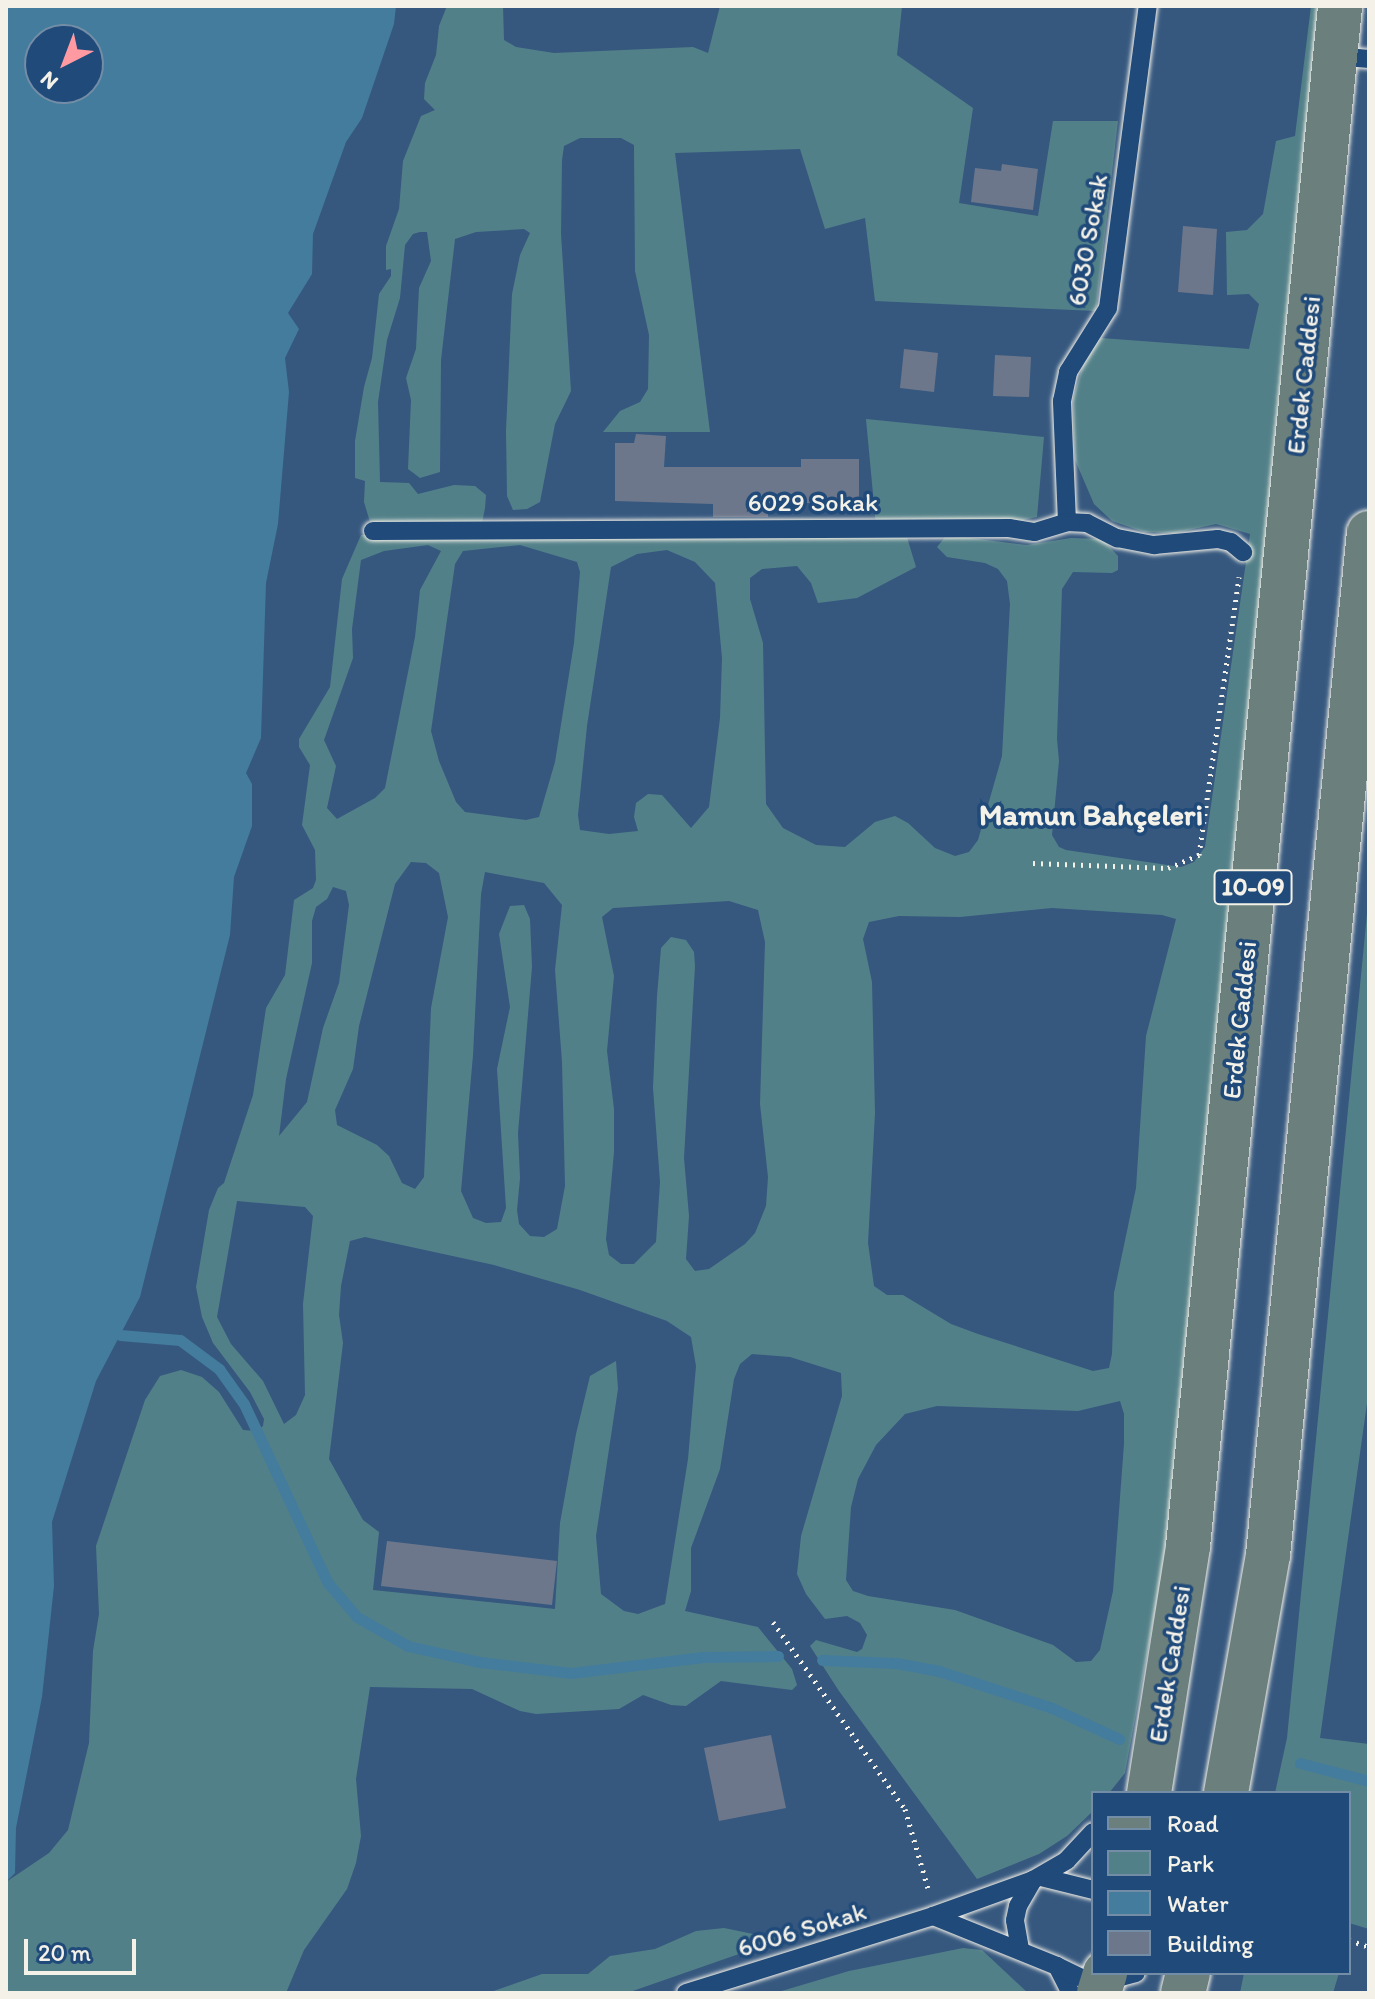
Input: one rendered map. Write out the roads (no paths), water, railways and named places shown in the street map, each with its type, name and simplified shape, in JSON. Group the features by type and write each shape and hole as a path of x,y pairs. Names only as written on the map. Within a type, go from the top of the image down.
{"main road":[{"name":"Erdek Caddesi","path":"1144,1784 1188,1546 1352,57 1340,6"},
{"name":"10-09","path":"1226,1791 1268,1555 1369,533"}],"lane":[{"name":"6030 Sokak","path":"1067,522 1062,401 1068,372 1108,308 1148,6"},
{"name":"6029 Sokak","path":"373,531 1009,528 1035,532 1067,522 1087,523 1117,538 1154,545 1218,539 1231,542 1243,552"},
{"name":"6006 Sokak","path":"686,1993 933,1916 1037,1878 1067,1860 1091,1834"},
{"path":"1020,1949 1015,1920 1018,1906 1037,1878 1091,1890"},
{"path":"933,1916 1020,1949 1086,1980 1103,1983"},
{"path":"1057,1966 1103,1983"}],"water":[{"path":"6,6 396,6 394,24 362,118 346,142 313,234 312,274 288,313 299,329 285,358 289,392 278,524 266,583 261,738 246,773 252,784 252,826 234,877 230,935 140,1297 96,1381 52,1522 54,1586 42,1697 16,1828 15,1873 6,1882"}],"waterway":[{"path":"120,1335 180,1340 219,1369 244,1404 328,1583 357,1617 408,1646 480,1662 571,1673 703,1657 778,1656"},
{"path":"822,1660 896,1663 939,1671 1052,1708 1119,1739"},
{"path":"1300,1763 1369,1781"}],"district":[{"name":"Mamun Bahçeleri","path":"1091,815"}]}
